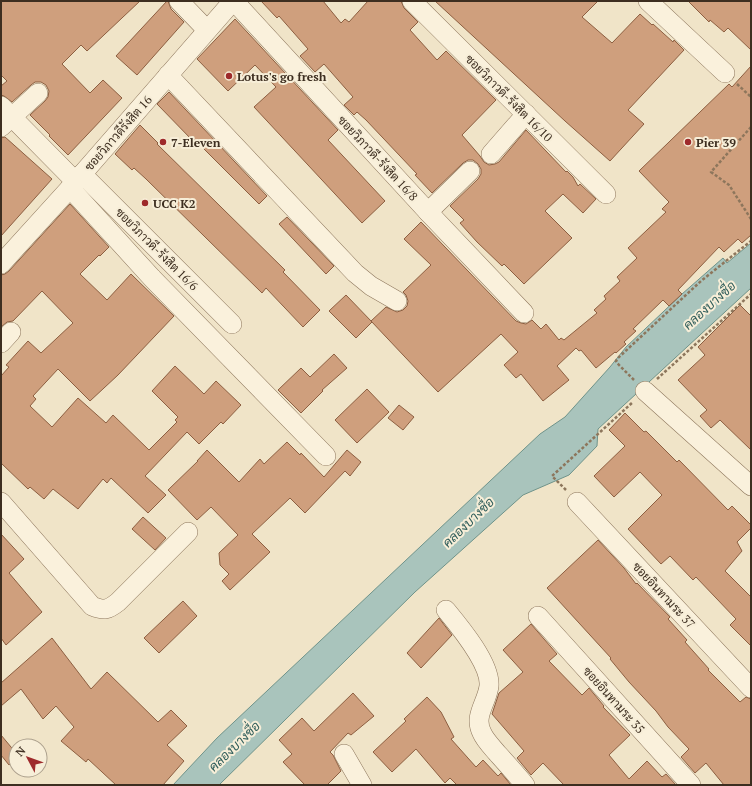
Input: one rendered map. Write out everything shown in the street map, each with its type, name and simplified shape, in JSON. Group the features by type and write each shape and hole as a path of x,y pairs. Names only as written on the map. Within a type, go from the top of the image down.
{"street":[{"path":"179,1 207,30"},
{"name":"ซอยวิภาวดีรังสิต 16","path":"1,264 76,181 233,1"},
{"name":"ซอยวิภาวดี-รังสิต 16/8","path":"233,1 524,314"},
{"name":"ซอยวิภาวดี-รังสิต 16/10","path":"412,1 606,194"},
{"path":"648,1 725,73"},
{"path":"168,75 354,273 371,286 398,301"},
{"path":"38,93 4,117 76,181 152,278 326,456"},
{"path":"491,154 526,114"},
{"path":"428,212 470,171"},
{"name":"ซอยวิภาวดี-รังสิต 16/6","path":"76,181 232,324"},
{"path":"645,391 751,486"},
{"path":"1,502 92,606 100,609 108,609 118,602 188,532"},
{"name":"ซอยอินทามระ 37","path":"577,502 751,688"},
{"path":"446,610 479,655 487,672 489,685 487,697 481,710 478,722 482,734 526,785"},
{"name":"ซอยอินทามระ 35","path":"538,616 691,785"},
{"path":"344,754 362,785"}],"path":[{"path":"751,127 711,172 729,185 751,219"},
{"path":"619,366 616,361 618,358 701,281 751,241"}],"water":[{"name":"คลองบางซื่อ","path":"751,243 751,288 598,429 597,446 569,475 523,495 415,592 219,785 173,785 217,738 540,434 565,417 626,347 682,294 723,258 727,263"}],"building":[{"path":"1,1 140,1 87,51 81,45 62,64 90,93 103,80 122,98 68,155 30,115 48,97 49,91 46,85 41,82 35,82 12,102 1,95 1,86 7,81 1,75"},
{"path":"167,1 171,9 184,22 137,75 116,56"},
{"path":"261,1 323,1 341,23 345,19 349,22 368,1 401,1 404,8 418,22 410,30 437,60 446,51 496,100 462,135 484,162 489,165 499,162 526,130 566,172 567,171 573,177 578,186 580,184 596,199 583,213 563,194 545,211 572,238 524,284 504,264 502,266 477,242 460,223 464,220 450,206 478,179 481,174 481,169 478,164 473,160 468,160 463,163 432,193 415,175 417,174 366,120 357,112 354,115 344,105 353,97 324,64 315,72 300,56 308,49 279,16 277,18"},
{"path":"435,1 598,1 582,17 612,43 640,14 673,42 674,40 684,50 628,110 644,124 610,161"},
{"path":"688,1 751,1 751,50 728,28 724,32 710,20 709,22"},
{"path":"235,19 338,130 328,140 385,201 362,223 254,107 276,87 255,65 228,91 197,59"},
{"path":"751,66 751,235 742,243 738,239 724,252 719,247 678,290 682,294 669,306 663,300 633,329 636,331 624,342 626,344 596,368 581,350 579,351 576,348 557,366 569,380 543,401 521,374 516,378 504,365 518,352 501,334 438,392 371,321 386,307 397,312 403,310 407,306 408,301 403,292 431,265 404,239 421,222 516,321 526,324 532,320 541,329 546,324 559,340 561,338 564,340 597,313 594,310 606,299 604,296 620,281 617,277 637,258 628,248 666,212 662,209 669,202 639,171 729,84 732,87"},
{"path":"169,92 267,196 259,204 194,139 193,141 157,104"},
{"path":"140,125 158,143 157,144 285,270 283,272 320,310 303,327 266,288 262,293 146,179 134,168 132,170 115,154"},
{"path":"5,137 52,179 1,236 1,138"},
{"path":"70,204 109,247 80,274 107,300 131,274 174,316 118,375 90,401 58,369 33,396 36,399 30,406 52,427 78,398 106,423 113,415 149,450 177,422 175,420 178,417 152,391 175,366 204,394 216,381 241,405 223,424 221,422 199,444 187,432 145,476 166,495 148,513 111,478 107,483 103,479 78,509 53,489 44,499 30,487 28,489 1,463 1,376 9,367 6,365 28,341 41,353 73,323 42,291 13,321 7,322 1,327 1,275 9,271"},
{"path":"287,217 334,266 326,274 279,224"},
{"path":"346,295 372,322 356,338 329,311"},
{"path":"740,305 751,316 751,450 720,420 711,428 700,416 707,410 678,380 705,355 698,347"},
{"path":"334,354 347,368 322,390 323,391 301,413 278,390 301,368 310,377"},
{"path":"367,389 389,412 357,443 335,420"},
{"path":"399,405 414,417 403,430 388,418"},
{"path":"625,413 644,432 646,431 677,462 679,460 728,510 732,506 751,525 751,528 737,542 742,551 725,571 751,597 751,646 730,625 736,619 696,577 693,580 670,556 661,564 628,529 662,495 640,472 614,497 594,476 625,446 609,430"},
{"path":"287,442 300,455 301,453 324,477 347,450 361,462 350,476 345,471 305,513 290,498 252,534 270,552 230,590 222,581 229,574 220,565 219,553 238,535 211,507 197,520 168,490 198,461 207,450 239,482 260,459 264,464"},
{"path":"143,517 166,538 155,550 132,529"},
{"path":"1,534 24,559 9,573 42,612 6,645 1,638"},
{"path":"598,540 624,568 636,584 637,583 670,617 668,619 687,640 685,642 709,669 708,670 740,702 746,697 751,699 751,785 724,785 706,763 695,773 681,757 689,749 629,682 610,659 611,658 547,588"},
{"path":"183,601 197,616 159,653 144,638"},
{"path":"439,618 452,635 421,668 407,653"},
{"path":"531,624 557,654 549,661 582,695 589,688 604,706 603,707 630,735 609,755 629,779 647,761 662,777 666,774 676,785 564,785 543,763 531,775 517,758 524,751 492,714 499,693 523,672 503,650"},
{"path":"52,638 91,689 107,672 158,722 171,710 187,726 167,745 184,761 163,785 116,785 88,759 86,762 61,741 74,727 56,706 43,719 21,689 1,706 1,683"},
{"path":"353,693 374,716 351,735 348,733 330,752 341,771 327,785 305,785 283,762 292,754 279,740 302,718 314,731"},
{"path":"427,697 441,712 454,737 451,739 476,767 483,760 498,776 501,773 511,785 457,785 450,778 445,783 416,749 392,772 373,752 406,721 404,719"},
{"path":"1,735 8,743 8,764 1,755"}],"place":[{"name":"Lotus's go fresh","path":"229,76"},
{"name":"7-Eleven","path":"163,142"},
{"name":"Pier 39","path":"688,142"},
{"name":"UCC K2","path":"145,203"}]}
